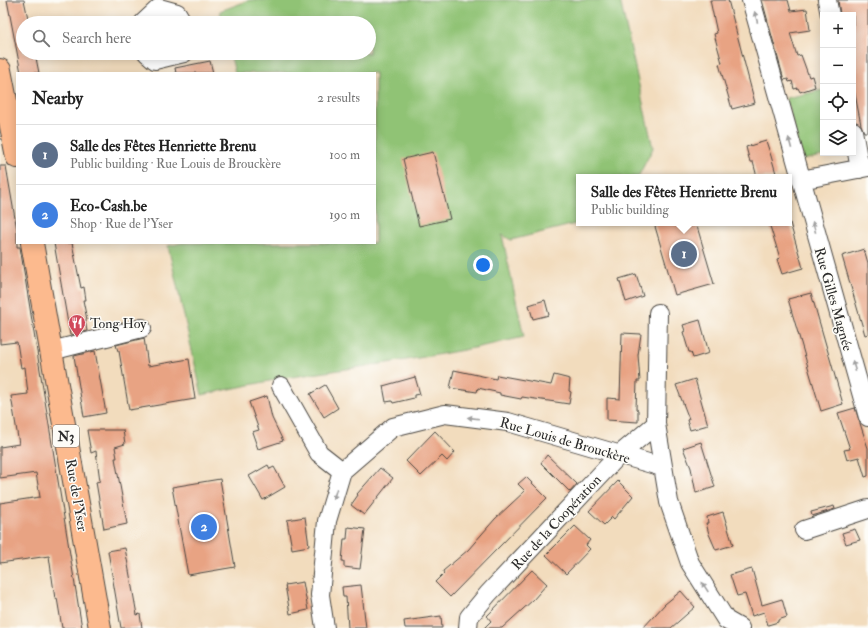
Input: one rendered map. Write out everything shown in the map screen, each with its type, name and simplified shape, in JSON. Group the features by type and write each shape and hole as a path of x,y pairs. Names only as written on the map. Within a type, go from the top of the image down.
{"main road":[{"path":"0,70 16,152"},
{"name":"Rue de l'Yser","path":"32,244 100,628"}],"street":[{"name":"Rue Gilles Magnée","path":"751,0 868,417"},
{"path":"827,0 829,12"},
{"path":"149,16 158,4 177,13 179,16"},
{"path":"801,180 864,168 856,141"},
{"path":"658,312 656,424 669,502 690,563 727,625"},
{"path":"51,351 142,328"},
{"path":"281,386 319,453 342,472 327,521 320,595 325,628"},
{"name":"Rue Louis de Brouckère","path":"342,472 393,428 445,414 508,422 618,456 662,467"},
{"name":"Rue de la Coopération","path":"468,628 468,618 488,594 618,456 656,424"},
{"path":"804,530 868,509"}],"green space":[{"path":"250,0 620,0 653,148 640,174 576,174 576,224 511,240 502,235 524,337 465,350 285,378 202,395 168,246 177,244 376,244 376,72 235,72 232,60 376,60 376,16 221,16 220,11"},
{"path":"820,91 820,156 822,156 802,160 786,98"}],"building":[{"path":"7,0 24,0 27,16 16,16 16,47"},
{"path":"710,0 728,0 755,103 732,109 719,64 722,63 714,34 717,33"},
{"path":"762,0 788,0 791,11 807,9 810,30 790,33 797,56 801,55 809,77 812,76 815,87 800,92 798,88 794,89 792,81 789,82 788,79 784,80"},
{"path":"838,0 868,0 868,132 864,132 861,125 856,99 856,12 840,12"},
{"path":"19,60 36,60 39,72 21,72"},
{"path":"210,61 213,72 176,72 175,68"},
{"path":"766,141 776,174 756,174 753,162 750,162 746,147"},
{"path":"433,152 450,219 419,226 403,159"},
{"path":"0,166 6,166 16,224 16,244 17,247 20,247 82,628 62,628 57,598 55,599 49,556 0,563 0,503 40,497 36,473 0,478 0,447 19,444 11,396 28,394 25,367 21,368 17,342 0,344"},
{"path":"655,226 697,226 714,284 675,295"},
{"path":"770,226 791,226 803,268 782,274 777,259 780,258"},
{"path":"54,244 72,244 81,288 84,287 86,300 83,300 87,320 85,320 87,331 70,335"},
{"path":"864,249 868,263 868,334 865,335 842,256"},
{"path":"636,274 643,296 626,302 619,279"},
{"path":"811,293 843,404 821,411 788,299"},
{"path":"545,300 549,315 533,319 529,305"},
{"path":"700,320 709,353 693,358 691,352 689,352 683,332 685,331 683,325"},
{"path":"622,333 641,334 638,355 640,381 637,381 636,409 638,410 638,422 607,420 607,398 620,399"},
{"path":"144,338 148,366 189,359 195,399 129,410 119,351 116,345"},
{"path":"95,351 106,413 84,417 74,356"},
{"path":"454,370 496,379 497,375 551,385 554,375 570,379 569,391 571,392 569,404 522,397 521,399 500,395 500,393 478,388 477,392 450,388"},
{"path":"415,377 420,394 414,395 414,398 393,403 392,401 386,402 383,386"},
{"path":"695,379 708,425 690,430 687,420 689,419 676,385"},
{"path":"325,385 338,408 324,417 310,394"},
{"path":"267,396 272,418 283,441 258,449 252,432 259,430 249,402"},
{"path":"855,408 868,448 868,476 865,477 859,457 847,460 844,450 850,449 838,413"},
{"path":"87,430 123,430 125,444 115,447 117,458 115,458 127,524 104,529 96,482 100,481 96,451 91,453"},
{"path":"435,431 455,452 447,461 442,456 421,476 406,461"},
{"path":"701,442 715,487 696,493 691,468 683,448"},
{"path":"547,455 577,484 570,492 541,463"},
{"path":"268,465 270,469 274,467 285,487 263,500 249,476"},
{"path":"380,468 393,478 364,515 351,505 358,495 357,494"},
{"path":"526,477 547,498 450,597 435,582 444,573 443,571 468,550 495,519 525,491 518,484"},
{"path":"220,479 235,567 188,575 172,487"},
{"path":"618,481 633,496 614,519 612,517 604,525 589,511"},
{"path":"834,506 835,509 812,516 811,512"},
{"path":"723,512 733,545 716,550 706,523 708,523 707,517"},
{"path":"305,517 309,546 292,549 287,520"},
{"path":"575,526 590,540 586,545 590,549 566,574 546,555"},
{"path":"348,527 365,529 360,569 344,567 344,561 342,561 344,539 347,539"},
{"path":"855,529 860,540 846,544 842,533"},
{"path":"125,548 137,615 140,614 142,628 121,628 108,551"},
{"path":"752,569 762,605 782,599 787,617 768,625 764,612 752,616 745,594 737,596 730,575"},
{"path":"532,570 547,584 533,600 502,628 484,628 491,621 487,616"},
{"path":"303,582 308,610 290,614 285,585"},
{"path":"361,585 366,628 348,628 346,597 343,597 342,587"},
{"path":"681,591 695,607 671,628 643,628 665,604"},
{"path":"441,616 442,628 405,628 404,621"}],"place":[{"name":"Salle des Fêtes Henriette Brenu","path":"684,254"},
{"name":"Tong Hoy","path":"77,338"},
{"name":"Eco-Cash.be","path":"204,527"}]}
